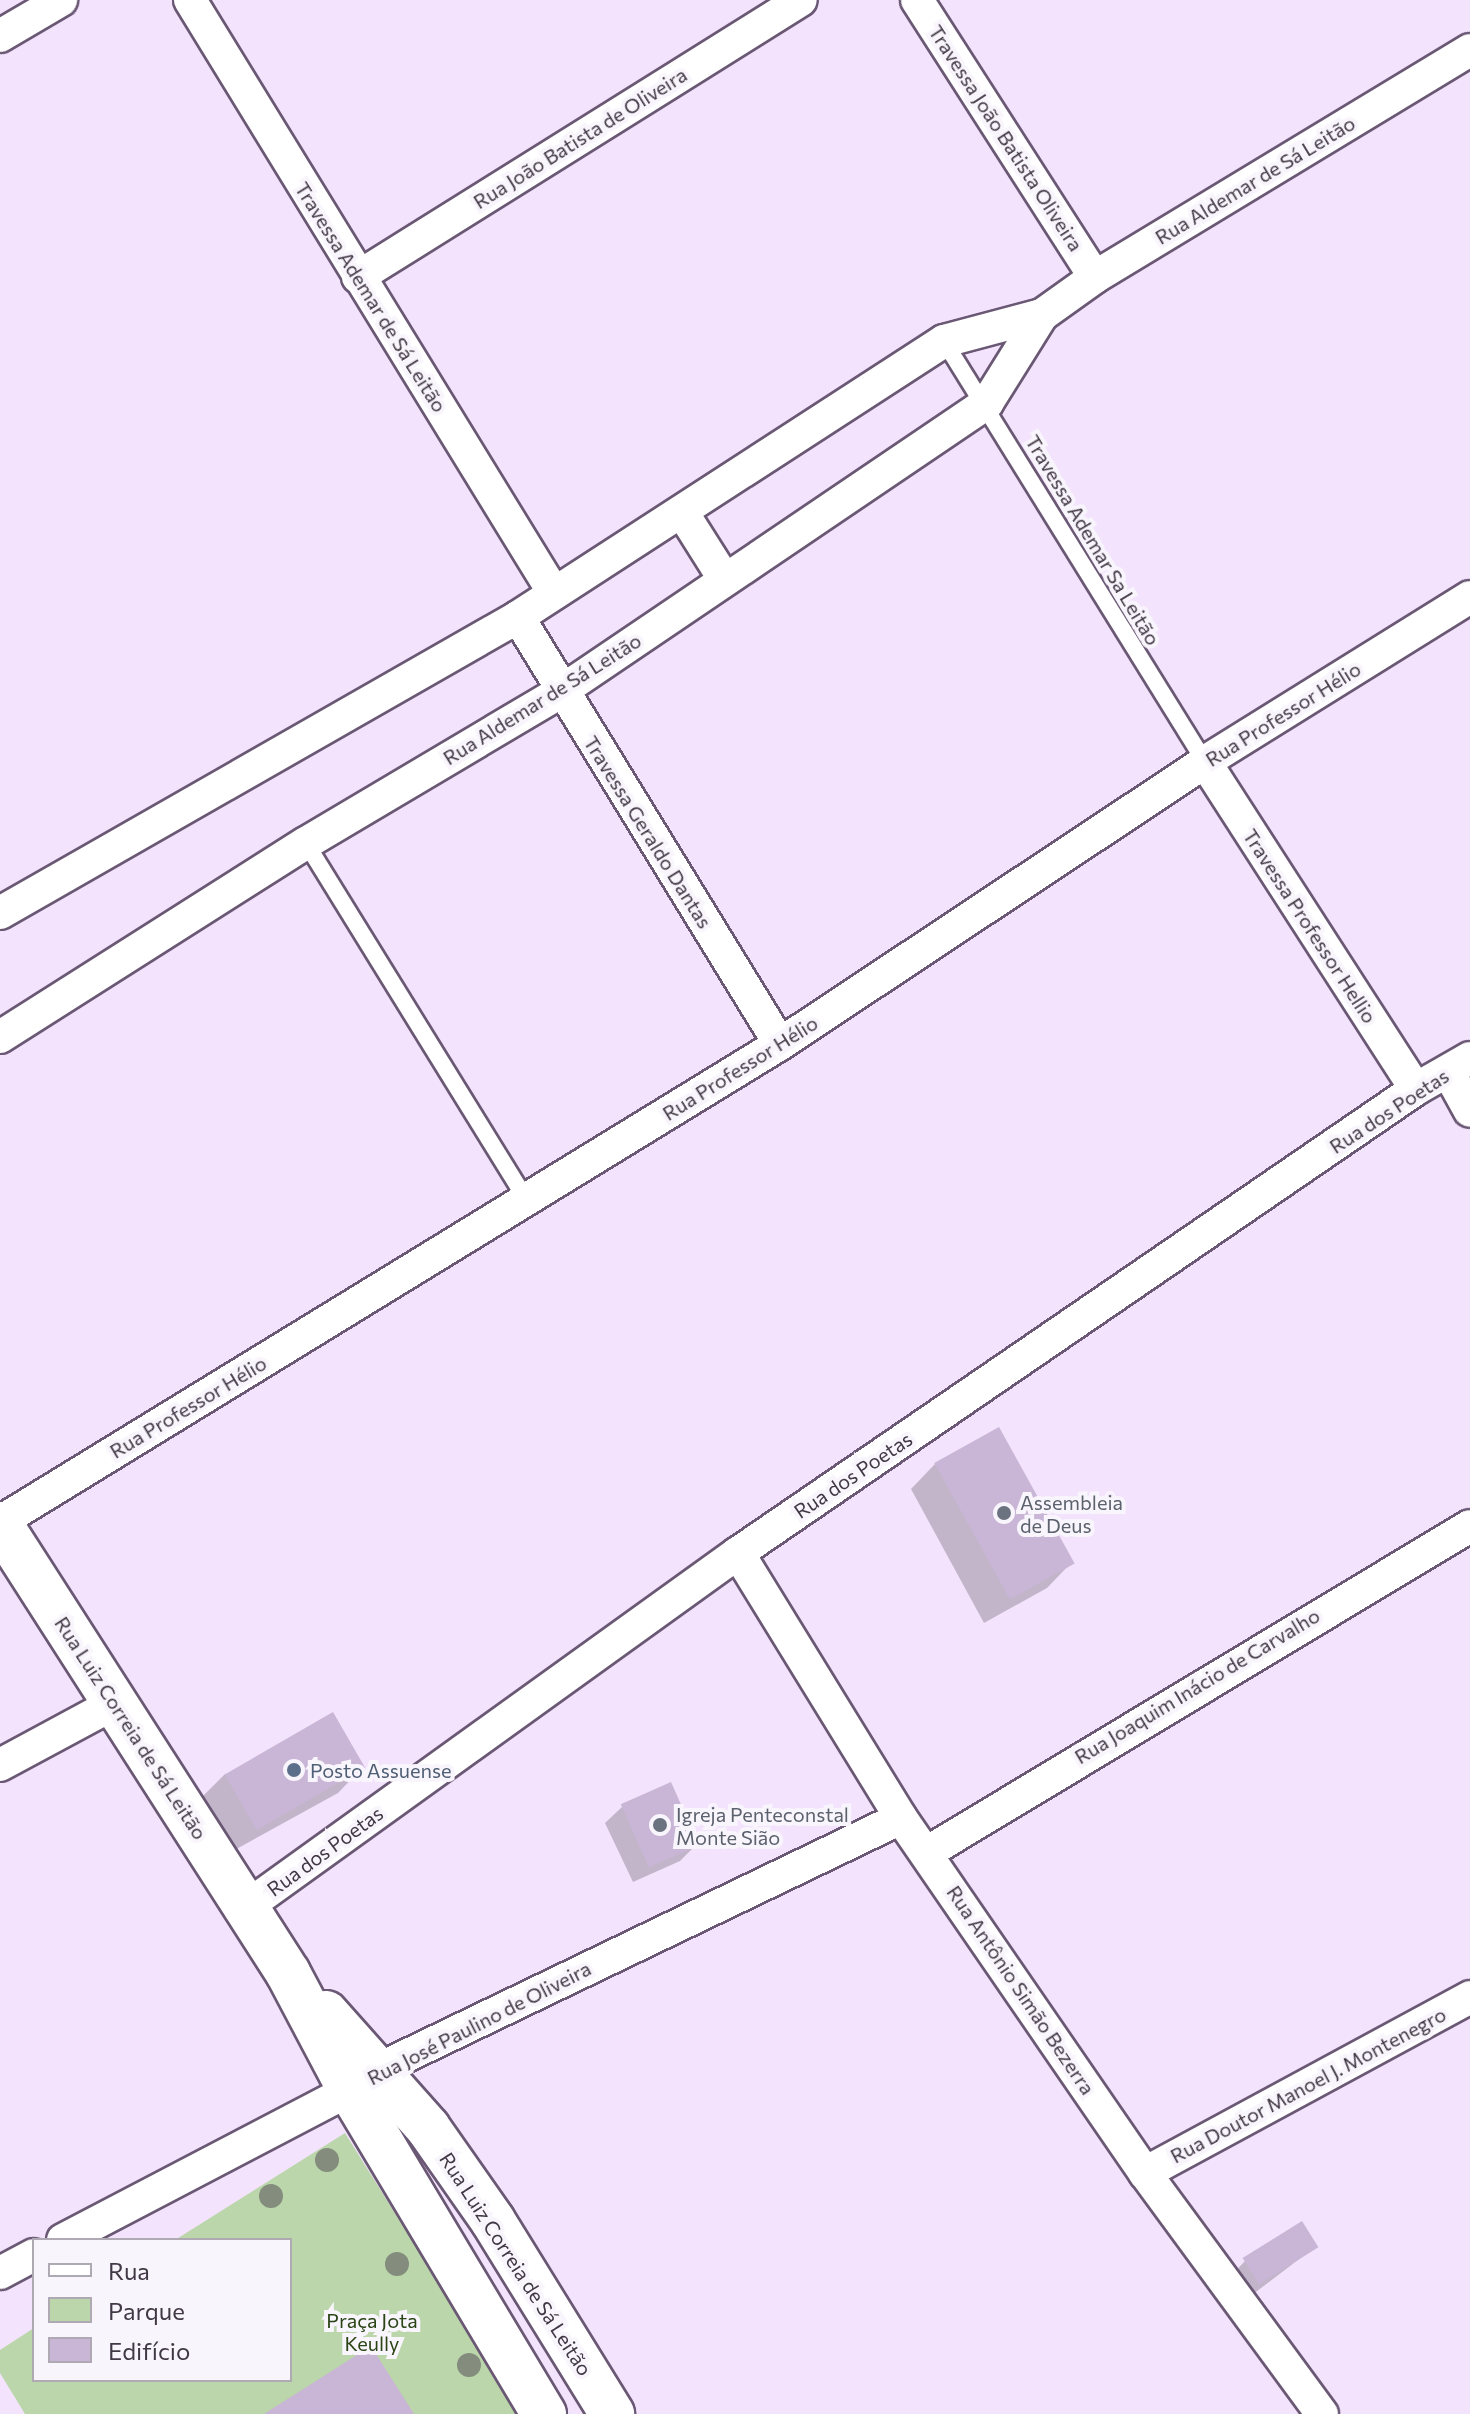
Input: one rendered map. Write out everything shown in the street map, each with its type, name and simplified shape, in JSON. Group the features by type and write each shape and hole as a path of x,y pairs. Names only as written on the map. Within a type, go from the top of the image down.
{"main road":[{"name":"Rua Luiz Correia de Sá Leitão","path":"0,1523 288,1973 364,2080 544,2414"},
{"name":"Rua Luiz Correia de Sá Leitão","path":"364,2080 493,2221 612,2414"}],"street":[{"path":"0,36 61,0"},
{"name":"Travessa Ademar de Sá Leitão","path":"190,0 554,593"},
{"name":"Rua João Batista de Oliveira","path":"358,277 801,0"},
{"name":"Travessa João Batista Oliveira","path":"917,0 1095,277"},
{"name":"Rua Aldemar de Sá Leitão","path":"0,913 518,617 944,341 1042,315 1095,277 1470,50"},
{"name":"Rua Aldemar de Sá Leitão","path":"0,1037 306,843 560,692 987,403 1042,315"},
{"path":"682,512 725,580"},
{"name":"Rua Professor Hélio","path":"0,1523 780,1044 1205,762 1470,597"},
{"name":"Travessa Geraldo Dantas","path":"518,617 560,692 780,1044"},
{"name":"Travessa Professor Hellio","path":"1205,762 1416,1089"},
{"path":"1460,1066 1470,1111"},
{"name":"Rua dos Poetas","path":"246,1907 738,1553 1416,1089 1460,1066"},
{"name":"Rua Joaquim Inácio de Carvalho","path":"928,1852 1470,1526"},
{"name":"Rua Antônio Simão Bezerra","path":"738,1553 901,1818 928,1852 1145,2173 1322,2414"},
{"path":"0,1765 115,1703"},
{"name":"Rua José Paulino de Oliveira","path":"67,2238 364,2080 901,1818"},
{"name":"Rua Doutor Manoel J. Montenegro","path":"1145,2173 1470,1997"},
{"path":"0,2273 32,2256"}],"lane":[{"name":"Travessa Ademar Sa Leitão","path":"944,341 987,403 1205,762"},
{"path":"306,843 527,1201"}],"green space":[{"name":"Praça Jota Keully","path":"345,2133 520,2414 25,2414 0,2373 0,2350 32,2329 32,2382 292,2382 292,2238 178,2238"}],"building":[{"name":"Assembleia de Deus","path":"999,1427 1075,1563 1010,1599 934,1463"},
{"name":"Posto Assuense","path":"333,1712 365,1767 257,1830 225,1774"},
{"name":"Igreja Penteconstal Monte Sião","path":"671,1782 699,1845 649,1867 621,1804"},
{"path":"1302,2221 1318,2247 1259,2284 1243,2258"},
{"path":"371,2346 414,2414 264,2414"}],"place":[{"name":"Assembleia de Deus","path":"1004,1513"},
{"name":"Posto Assuense","path":"294,1770"},
{"name":"Igreja Penteconstal Monte Sião","path":"660,1825"}]}
